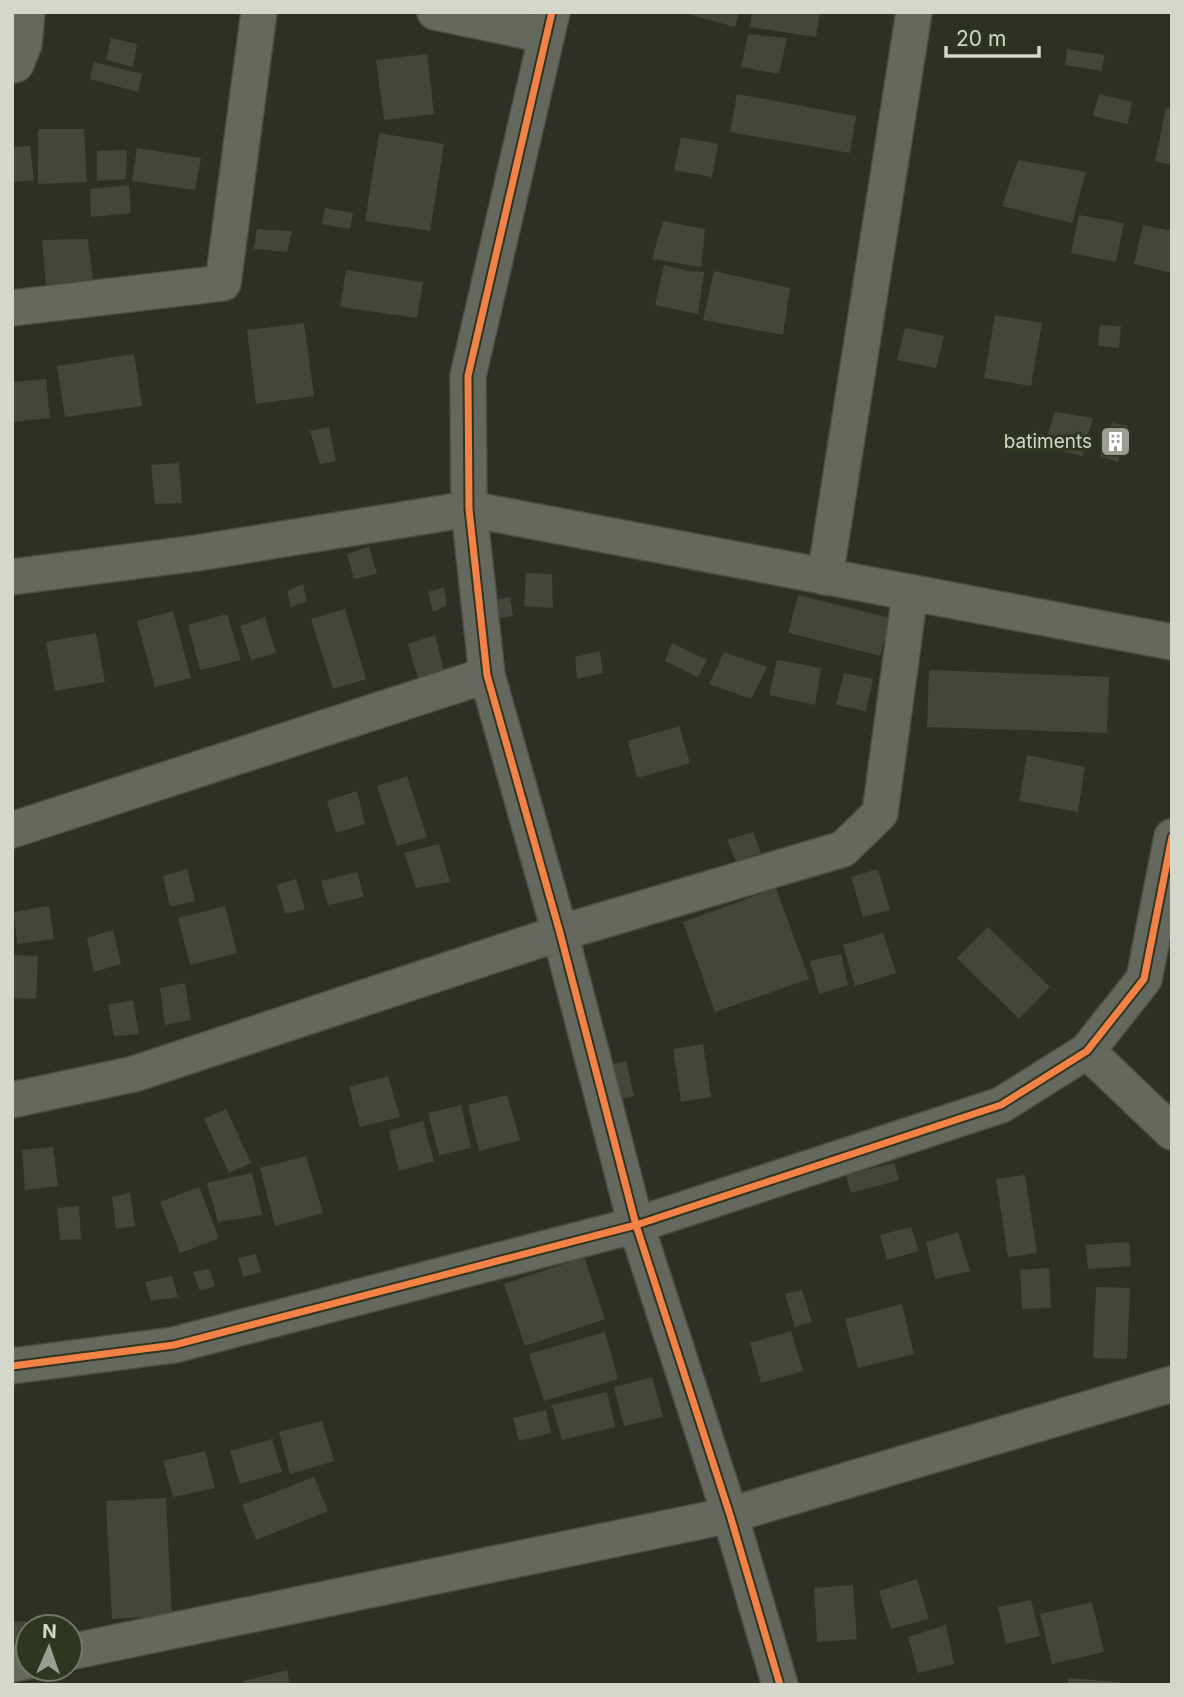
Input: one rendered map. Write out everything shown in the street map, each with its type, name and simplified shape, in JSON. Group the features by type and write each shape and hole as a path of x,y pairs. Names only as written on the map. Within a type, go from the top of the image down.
{"street":[{"path":"12,65 16,64 24,44 27,12"},
{"path":"12,308 223,283 258,12"},
{"path":"435,12 549,24 468,376 469,509 487,676 560,933 636,1225 730,1515 780,1685"},
{"path":"825,577 914,12"},
{"path":"12,577 197,553 469,509 1172,642"},
{"path":"12,1100 134,1074 560,933 844,849 880,813 910,593"},
{"path":"12,830 487,676"},
{"path":"12,1366 174,1345 636,1225 1001,1105 1087,1051 1144,979 1172,837"},
{"path":"1087,1051 1172,1132"},
{"path":"84,1649 730,1515 1172,1384"}],"building":[{"path":"681,12 739,12 735,27"},
{"path":"752,12 820,12 816,37 750,27"},
{"path":"748,34 787,38 779,74 741,67"},
{"path":"111,38 137,44 133,67 106,60"},
{"path":"1067,49 1105,55 1101,71 1065,65"},
{"path":"427,54 434,114 384,120 376,60"},
{"path":"94,62 142,74 138,92 90,79"},
{"path":"737,94 856,116 850,153 730,132"},
{"path":"1099,94 1132,102 1128,124 1093,116"},
{"path":"1166,108 1172,109 1172,165 1155,161"},
{"path":"38,129 84,129 87,182 38,184"},
{"path":"379,133 444,144 430,231 365,221"},
{"path":"681,137 718,144 712,177 674,170"},
{"path":"30,146 34,180 12,182 12,147"},
{"path":"137,148 201,158 195,190 132,181"},
{"path":"127,150 126,179 97,181 97,151"},
{"path":"1018,160 1086,172 1072,223 1002,206"},
{"path":"129,185 131,213 91,217 90,189"},
{"path":"325,208 353,213 350,229 322,224"},
{"path":"1079,215 1124,223 1116,262 1071,253"},
{"path":"663,221 705,229 701,267 652,259"},
{"path":"1143,225 1172,231 1172,273 1134,264"},
{"path":"257,229 292,231 287,252 254,249"},
{"path":"88,239 93,280 46,285 42,240"},
{"path":"664,265 704,272 698,314 655,305"},
{"path":"346,270 423,282 417,318 340,307"},
{"path":"714,271 790,288 783,335 703,320"},
{"path":"995,315 1042,323 1031,386 984,378"},
{"path":"304,323 314,396 256,404 247,330"},
{"path":"1100,325 1121,326 1119,348 1098,346"},
{"path":"905,328 944,336 936,368 897,360"},
{"path":"134,354 142,406 65,417 57,366"},
{"path":"46,379 50,418 12,422 12,382"},
{"path":"1055,412 1093,418 1082,456 1044,446"},
{"name":"batiments","path":"1112,423 1128,426 1118,462 1100,456"},
{"path":"329,427 336,461 320,464 310,431"},
{"path":"179,463 182,503 155,504 151,465"},
{"path":"369,547 377,574 354,579 347,554"},
{"path":"526,573 552,574 553,608 524,606"},
{"path":"303,584 307,601 291,607 287,591"},
{"path":"444,587 447,605 433,612 428,592"},
{"path":"798,595 890,618 880,656 788,633"},
{"path":"510,597 513,616 499,618 495,600"},
{"path":"345,609 366,679 333,689 311,619"},
{"path":"173,611 191,678 155,687 137,621"},
{"path":"227,614 241,660 200,670 188,625"},
{"path":"265,617 276,653 251,660 240,626"},
{"path":"96,633 105,682 55,691 46,642"},
{"path":"435,635 445,674 419,682 408,644"},
{"path":"672,643 707,660 698,677 665,661"},
{"path":"600,651 603,673 577,679 575,657"},
{"path":"724,652 767,667 751,699 709,684"},
{"path":"777,660 821,668 815,705 769,695"},
{"path":"929,670 1109,677 1107,733 927,727"},
{"path":"844,673 873,679 866,711 836,705"},
{"path":"679,726 690,763 637,778 628,741"},
{"path":"1027,755 1085,767 1078,812 1019,801"},
{"path":"407,776 427,837 397,846 377,786"},
{"path":"357,791 365,824 336,833 327,801"},
{"path":"753,832 761,853 736,861 727,840"},
{"path":"439,844 450,882 416,888 404,853"},
{"path":"187,869 195,901 170,907 163,876"},
{"path":"878,869 890,910 863,917 851,877"},
{"path":"357,872 364,897 328,905 321,881"},
{"path":"296,879 305,909 285,914 277,885"},
{"path":"776,888 809,979 715,1012 683,922"},
{"path":"49,906 54,939 17,944 14,912"},
{"path":"225,906 237,953 190,965 178,918"},
{"path":"988,927 1050,987 1019,1019 957,958"},
{"path":"113,930 121,964 94,972 87,938"},
{"path":"883,933 896,973 855,986 843,945"},
{"path":"841,954 848,985 819,994 810,961"},
{"path":"12,955 38,956 36,999 12,998"},
{"path":"185,983 191,1020 165,1025 160,988"},
{"path":"133,1000 139,1034 114,1036 108,1005"},
{"path":"703,1044 711,1097 681,1102 673,1049"},
{"path":"626,1061 634,1096 615,1101 607,1065"},
{"path":"388,1076 400,1117 360,1127 349,1087"},
{"path":"507,1095 520,1140 479,1151 468,1105"},
{"path":"461,1105 471,1148 439,1155 428,1113"},
{"path":"226,1109 251,1163 229,1173 204,1119"},
{"path":"423,1121 434,1161 399,1171 389,1131"},
{"path":"53,1147 58,1186 25,1190 22,1150"},
{"path":"306,1156 323,1213 275,1226 260,1168"},
{"path":"894,1163 899,1180 851,1193 846,1175"},
{"path":"252,1173 262,1215 218,1222 207,1183"},
{"path":"1025,1175 1037,1253 1008,1257 996,1179"},
{"path":"199,1187 219,1238 180,1253 160,1202"},
{"path":"130,1193 135,1226 116,1229 112,1197"},
{"path":"79,1206 81,1239 60,1240 57,1208"},
{"path":"911,1227 919,1251 887,1260 880,1235"},
{"path":"958,1232 970,1271 935,1279 926,1242"},
{"path":"1129,1242 1131,1266 1088,1269 1086,1245"},
{"path":"256,1254 261,1272 243,1277 238,1258"},
{"path":"584,1257 605,1319 525,1346 504,1284"},
{"path":"1049,1268 1051,1308 1022,1309 1020,1270"},
{"path":"209,1269 215,1286 200,1291 193,1272"},
{"path":"172,1276 178,1297 151,1301 145,1282"},
{"path":"1096,1287 1130,1288 1127,1359 1093,1358"},
{"path":"802,1290 812,1322 795,1327 785,1294"},
{"path":"902,1304 914,1354 858,1368 845,1319"},
{"path":"791,1331 803,1371 761,1383 750,1343"},
{"path":"605,1332 618,1379 544,1401 529,1354"},
{"path":"652,1377 663,1417 624,1426 614,1387"},
{"path":"607,1392 615,1427 562,1440 552,1405"},
{"path":"546,1410 551,1433 519,1441 513,1418"},
{"path":"322,1421 334,1461 290,1474 279,1432"},
{"path":"272,1439 282,1472 240,1484 230,1451"},
{"path":"205,1451 215,1488 173,1497 163,1461"},
{"path":"314,1477 328,1511 256,1540 242,1505"},
{"path":"166,1498 172,1616 112,1619 106,1501"},
{"path":"917,1579 929,1619 891,1629 879,1591"},
{"path":"853,1585 857,1639 817,1642 814,1588"},
{"path":"1031,1600 1040,1636 1006,1644 998,1607"},
{"path":"1092,1602 1104,1652 1052,1664 1040,1614"},
{"path":"12,1622 14,1622 12,1649"},
{"path":"946,1625 954,1664 918,1673 908,1637"},
{"path":"287,1670 290,1685 245,1685 244,1681"},
{"path":"1068,1678 1120,1682 1120,1685 1068,1685"}],"cycle path":[{"path":"552,12 468,376 469,509 487,675 560,933 636,1225 730,1515 780,1685"},
{"path":"12,1366 174,1345 636,1225 1001,1105 1087,1051 1144,979 1172,837"}],"place":[{"name":"batiments","path":"1115,441"}]}
